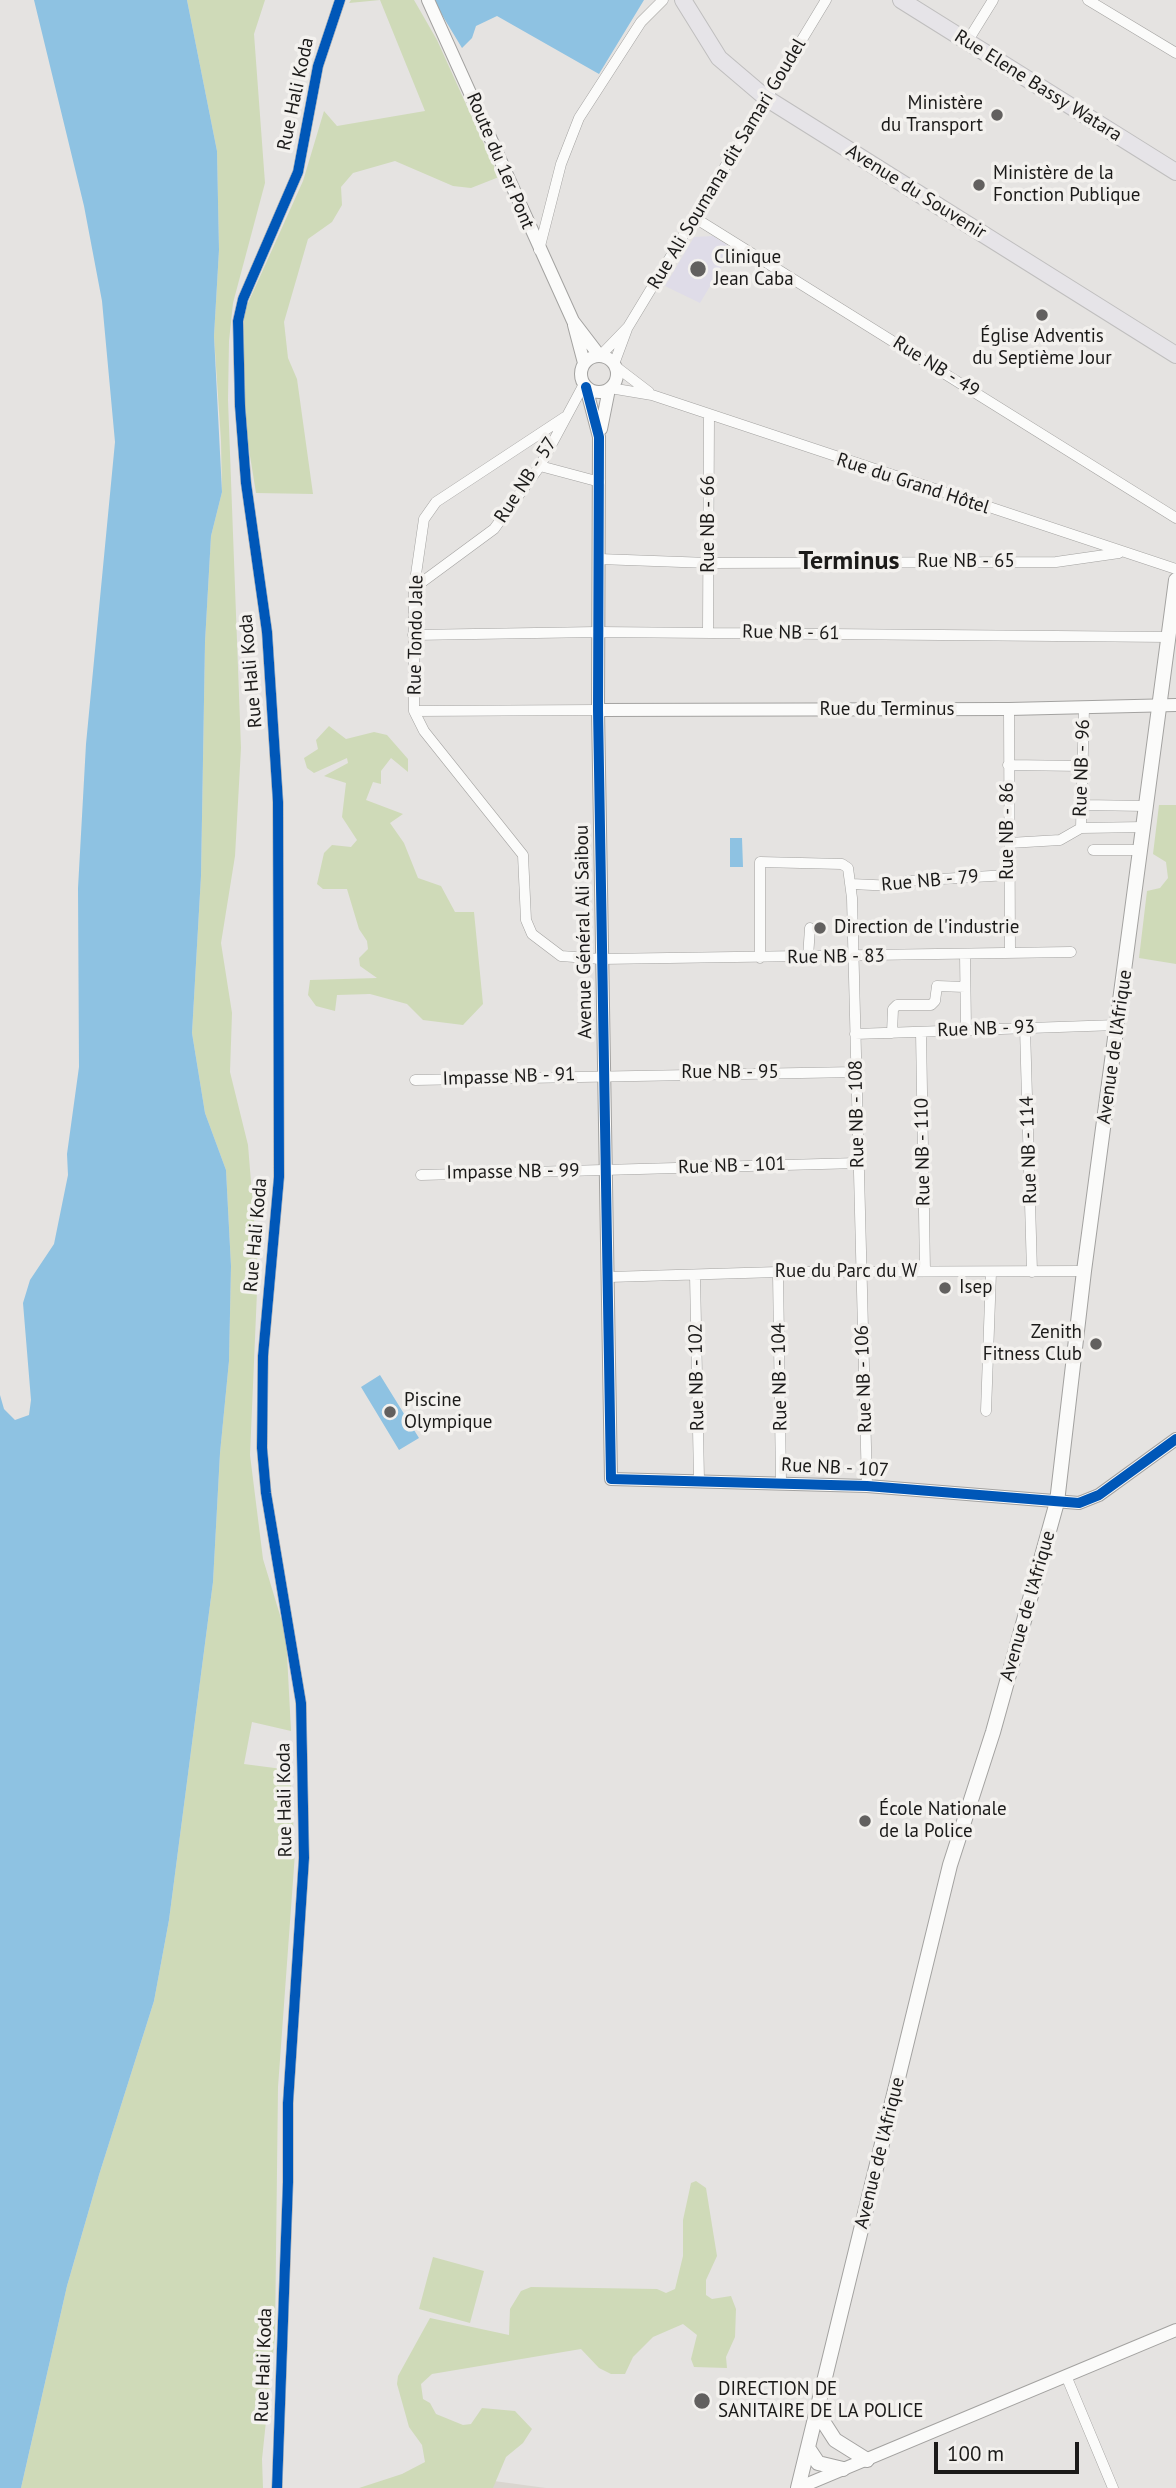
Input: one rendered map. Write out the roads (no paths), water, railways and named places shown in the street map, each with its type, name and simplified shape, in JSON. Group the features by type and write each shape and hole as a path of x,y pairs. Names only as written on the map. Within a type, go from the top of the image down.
{"main road":[{"name":"Avenue du Souvenir","path":"683,0 719,58 766,98 1175,354"},
{"name":"Rue Elene Bassy Watara","path":"901,0 1176,172"},
{"name":"Avenue de l'Afrique","path":"798,2488 950,1865 993,1732 1057,1502 1084,1271 1176,580"},
{"path":"817,2412 835,2441 867,2460"},
{"path":"808,2448 818,2463 843,2469"}],"street":[{"name":"Rue Hali Koda","path":"277,2488 288,2182 288,2104 303,1832 301,1703 268,1504 262,1448 263,1356 279,1177 278,802 267,632 242,432 238,321 243,299 298,172 318,66 340,0"},
{"name":"Route du 1er Pont","path":"428,0 573,321 584,363"},
{"path":"539,250 561,164 579,118 641,22 663,0"},
{"name":"Rue Ali Soumana dit Samari Goudel","path":"615,365 628,327 826,0"},
{"path":"967,42 993,0"},
{"path":"1094,1 1176,53"},
{"name":"Rue NB - 49","path":"695,218 1176,518"},
{"name":"Route du 1er Pont","path":"573,321 599,356"},
{"name":"Rue Ali Soumana dit Samari Goudel","path":"599,356 628,327"},
{"path":"599,356 615,365 616,378 610,388 597,392 585,385 580,373 584,363 599,356"},
{"name":"Rue du Grand Hôtel","path":"615,365 652,395"},
{"name":"Rue Tondo Jale","path":"585,385 565,417 436,502 424,519 414,588 414,711 424,731 523,855 526,920 532,934 561,956 601,960"},
{"name":"Avenue Général Ali Saibou","path":"585,385 600,437"},
{"name":"Rue du Grand Hôtel","path":"610,388 652,395 1176,569"},
{"name":"Avenue Général Ali Saibou","path":"610,388 600,437 597,632 611,1479"},
{"name":"Rue NB - 66","path":"708,632 709,415"},
{"name":"Rue NB - 57","path":"414,588 494,529 540,466 565,417"},
{"path":"540,466 600,482"},
{"name":"Rue NB - 65","path":"599,559 709,562 1056,562 1122,553"},
{"name":"Rue NB - 61","path":"413,635 708,632 1170,637"},
{"name":"Rue du Terminus","path":"598,709 1009,709 1176,705"},
{"name":"Rue NB - 96","path":"1081,828 1084,708"},
{"path":"414,711 598,709"},
{"name":"Rue NB - 86","path":"1009,709 1010,953"},
{"path":"1008,765 1083,766"},
{"path":"1083,805 1146,806"},
{"path":"1009,843 1060,841 1081,828 1144,827"},
{"path":"1093,850 1140,850"},
{"name":"Rue NB - 108","path":"760,958 762,860 846,866 850,870 851,884 861,1272"},
{"name":"Rue NB - 79","path":"851,884 895,886 907,881 1008,875"},
{"path":"808,957 810,928"},
{"name":"Rue NB - 83","path":"601,960 1071,951"},
{"path":"965,954 966,1030"},
{"path":"892,1033 895,1006 931,1005 935,1001 937,986 965,987"},
{"name":"Rue NB - 93","path":"855,1034 1117,1025"},
{"name":"Rue NB - 114","path":"1025,1028 1032,1272"},
{"name":"Rue NB - 110","path":"921,1032 925,1271"},
{"name":"Rue NB - 95","path":"604,1074 856,1072"},
{"name":"Impasse NB - 91","path":"415,1080 604,1074"},
{"name":"Rue NB - 101","path":"606,1170 858,1163"},
{"name":"Impasse NB - 99","path":"421,1175 606,1170"},
{"name":"Rue du Parc du W","path":"609,1278 778,1272 1084,1271"},
{"name":"Rue NB - 104","path":"778,1272 781,1482"},
{"name":"Rue NB - 106","path":"861,1272 867,1486"},
{"path":"986,1411 991,1272"},
{"name":"Rue NB - 102","path":"695,1275 699,1480"},
{"name":"Rue NB - 107","path":"611,1479 867,1486 1079,1503 1099,1495 1176,1439"},
{"path":"798,2488 1067,2378 1176,2330"},
{"path":"1067,2378 1113,2488"}],"water":[{"path":"34,0 187,0 217,151 219,250 214,336 222,492 211,536 205,642 201,876 192,1033 205,1113 226,1170 231,1266 229,1361 220,1453 213,1582 169,1920 154,2001 67,2286 21,2488 0,2488 0,1395 4,1409 15,1420 29,1415 31,1400 23,1303 30,1280 54,1244 68,1175 67,1154 79,1067 78,888 86,744 115,442 102,301 84,206"},
{"path":"433,0 644,0 599,74 497,16 476,26 472,38 462,48"},
{"path":"730,838 742,838 743,867 730,867"},
{"name":"Piscine Olympique","path":"380,1375 419,1438 399,1450 361,1387"}],"place":[{"name":"Ministère du Transport","path":"997,115"},
{"name":"Ministère de la Fonction Publique","path":"979,185"},
{"name":"Clinique Jean Caba","path":"698,269"},
{"name":"Église Adventis du Septième Jour","path":"1042,315"},
{"name":"Direction de l'industrie","path":"820,928"},
{"name":"Isep","path":"945,1288"},
{"name":"Zenith Fitness Club","path":"1096,1344"},
{"name":"Piscine Olympique","path":"390,1412"},
{"name":"École Nationale de la Police","path":"865,1821"},
{"name":"DIRECTION DE SANITAIRE DE LA POLICE","path":"702,2401"}],"district":[{"name":"Terminus","path":"849,562"}]}
